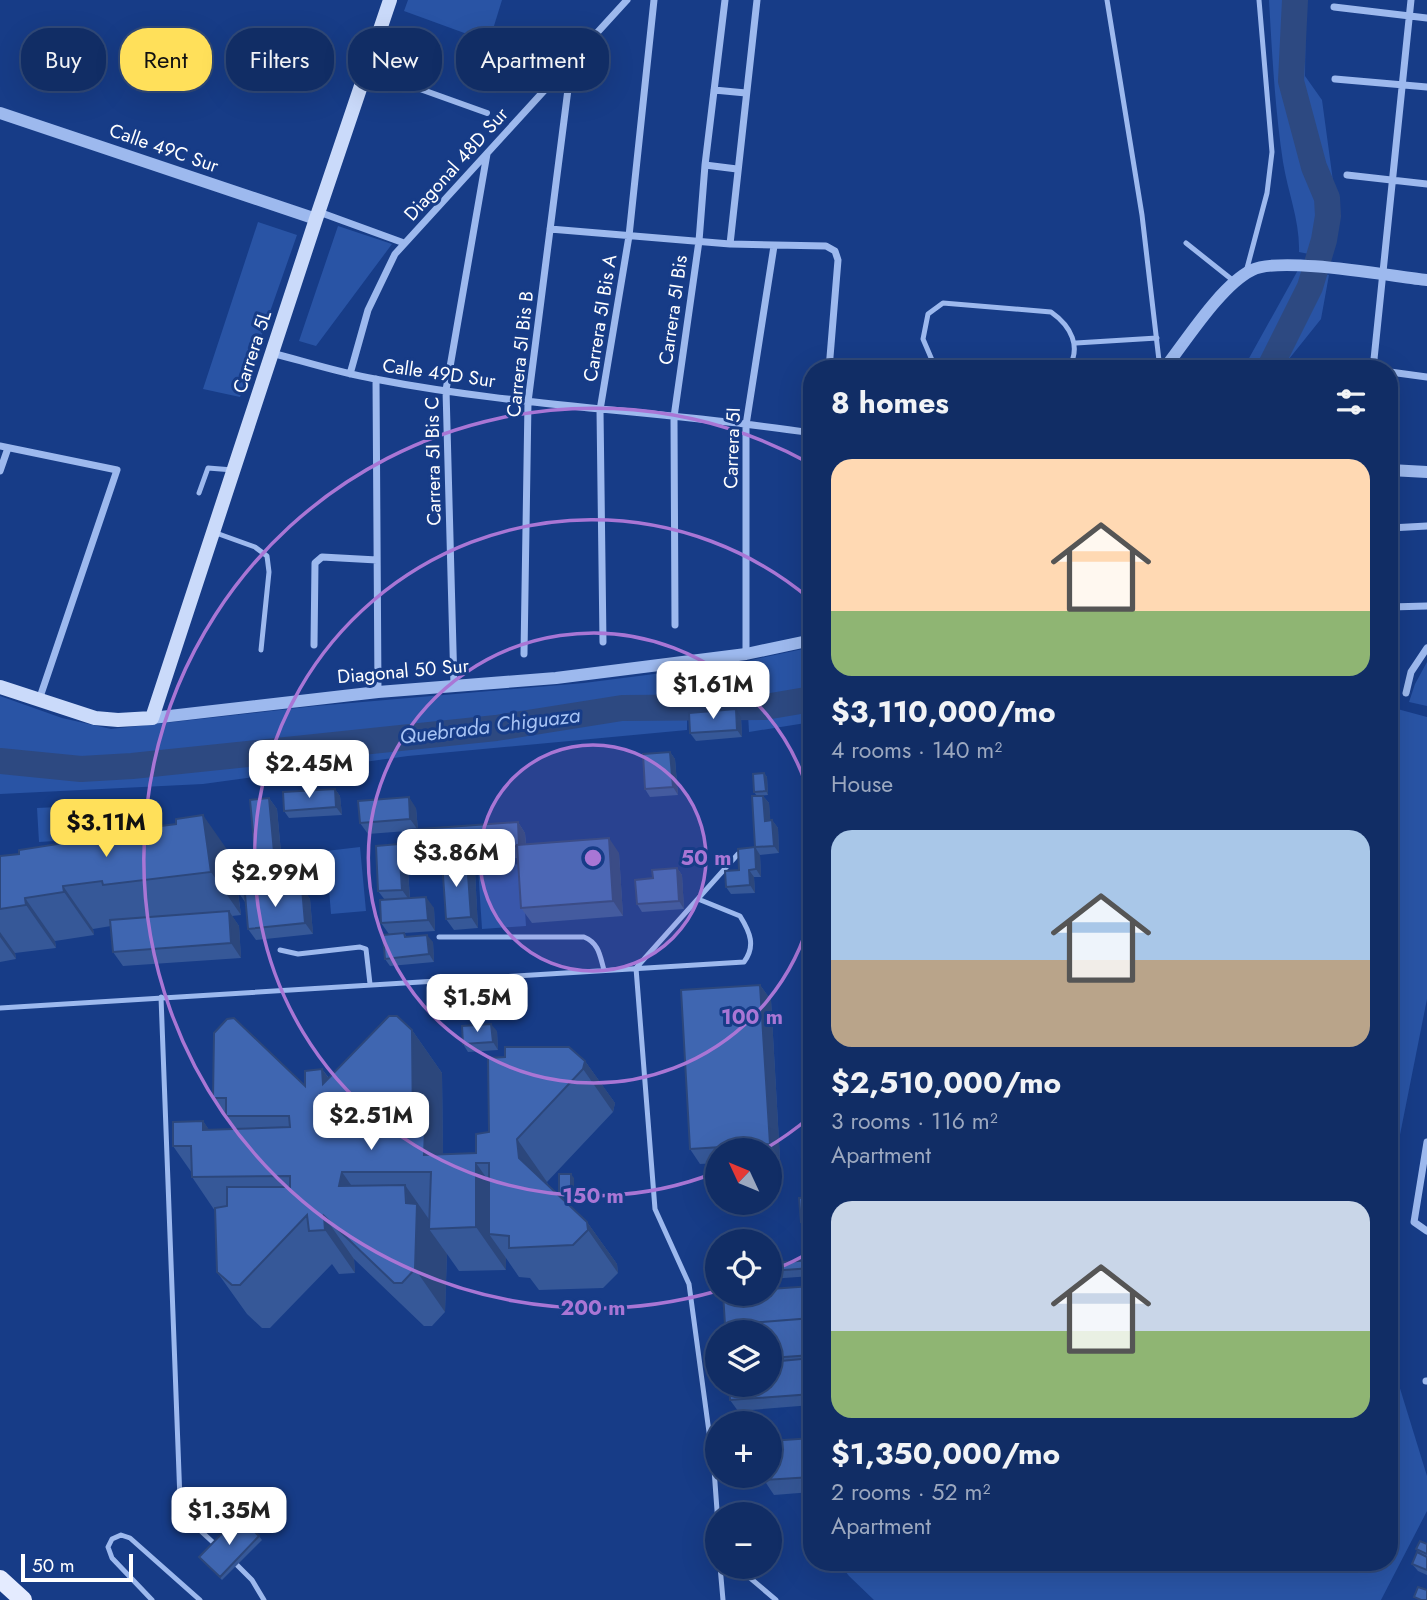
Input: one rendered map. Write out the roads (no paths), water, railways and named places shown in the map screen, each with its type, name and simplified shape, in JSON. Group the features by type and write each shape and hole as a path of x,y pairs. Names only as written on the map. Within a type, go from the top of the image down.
{"main road":[{"name":"Carrera 5L","path":"380,28 390,0"},
{"name":"Carrera 5L","path":"152,718 359,91"},
{"name":"Diagonal 50 Sur","path":"0,687 94,718 152,718"},
{"path":"0,1579 22,1599"}],"street":[{"name":"Diagonal 48D Sur","path":"600,28 627,0"},
{"name":"Carrera 5I Bis A","path":"603,642 600,410 629,236 654,0"},
{"name":"Carrera 5I Bis","path":"675,625 674,417 699,241 705,165 725,0"},
{"path":"730,244 757,0"},
{"path":"1362,10 1363,0"},
{"path":"1374,360 1411,0"},
{"path":"1334,7 1427,18"},
{"path":"1335,79 1427,87"},
{"path":"714,90 746,93"},
{"path":"425,91 487,113"},
{"name":"Diagonal 48D Sur","path":"350,374 368,310 395,254 543,91"},
{"name":"Carrera 5I Bis B","path":"524,654 528,402 568,91"},
{"name":"Calle 49C Sur","path":"0,113 404,243"},
{"name":"Carrera 5I Bis C","path":"454,686 446,390 487,154"},
{"path":"705,165 737,169"},
{"path":"1347,175 1427,184"},
{"path":"550,229 730,244 826,246 835,251 838,260 831,360"},
{"name":"Carrera 5I","path":"746,654 746,425 774,246"},
{"path":"1170,360 1240,279 1267,265 1294,265 1427,280"},
{"name":"Calle 49D Sur","path":"272,353 350,374 446,390 528,402 803,432"},
{"path":"1398,373 1427,377"},
{"path":"376,379 378,692"},
{"path":"0,471 4,447 117,470 39,700"},
{"path":"1398,470 1427,472"},
{"path":"1398,528 1427,526"},
{"path":"314,645 315,563 318,559 377,560"},
{"path":"1398,607 1427,606"},
{"name":"Diagonal 50 Sur","path":"152,718 378,692 556,678 746,654 803,642"},
{"path":"1406,693 1411,672 1427,648"},
{"path":"1427,1142 1414,1222 1427,1231"}],"lane":[{"path":"1107,0 1142,215 1161,360"},
{"path":"1185,243 1240,279 1267,193 1272,152 1259,0"},
{"path":"932,360 923,339 928,314 943,303 1051,312 1063,321 1076,343 1071,360"},
{"path":"1076,343 1157,338"},
{"path":"199,493 208,468 233,470"},
{"path":"213,533 255,547 267,556 269,572 261,650"},
{"path":"716,1502 689,1284 655,1209 636,968 738,853"},
{"path":"0,1008 744,961 751,953 752,942 740,916 698,899"},
{"path":"439,937 584,937 592,941 597,948 604,970"},
{"path":"280,950 298,954 360,947 366,949 370,984"},
{"path":"162,996 180,1500 192,1523 217,1546"},
{"path":"152,1600 112,1558 108,1547 112,1539 121,1535 130,1538 200,1600"},
{"path":"237,1565 252,1580 263,1600"},
{"path":"721,1579 723,1600"},
{"path":"751,1579 776,1600"}],"waterway":[{"name":"Quebrada Chiguaza","path":"1274,360 1310,287 1328,216 1327,198 1314,167 1291,81 1295,0"},
{"name":"Quebrada Chiguaza","path":"0,761 81,769 132,766 496,728 622,708 765,707 803,701"}]}
